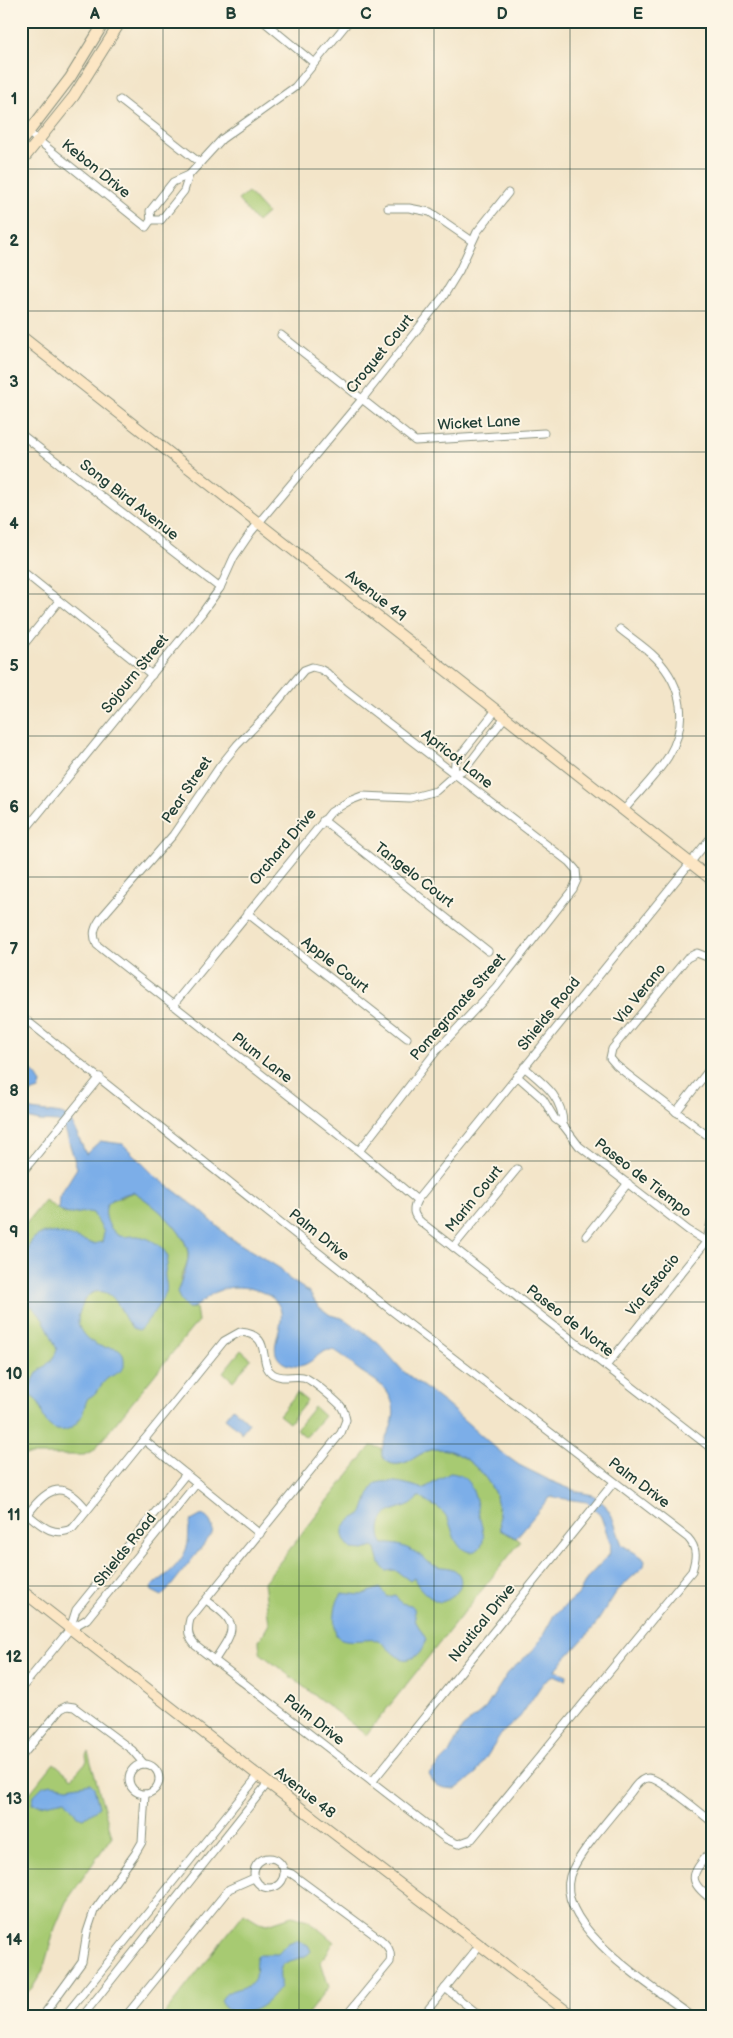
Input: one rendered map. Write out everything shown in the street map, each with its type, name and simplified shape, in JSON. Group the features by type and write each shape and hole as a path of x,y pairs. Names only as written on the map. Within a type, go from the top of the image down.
{"main road":[{"path":"21,142 70,78 105,21"},
{"path":"21,162 83,84 121,21"},
{"name":"Avenue 49","path":"21,336 712,880"},
{"name":"Avenue 48","path":"21,1590 258,1776 574,2017"}],"street":[{"path":"263,21 314,63"},
{"path":"190,174 172,182 150,211 151,220 161,220 184,192 190,174 222,139 295,87 349,21"},
{"path":"120,100 200,162"},
{"name":"Kebon Drive","path":"29,133 146,227 151,220"},
{"name":"Croquet Court","path":"258,523 363,398 444,297 459,271 477,232 508,193"},
{"path":"388,208 409,208 430,212 472,241"},
{"path":"280,335 363,398"},
{"name":"Wicket Lane","path":"363,398 415,441 544,434"},
{"name":"Song Bird Avenue","path":"21,434 220,588"},
{"name":"Sojourn Street","path":"21,835 152,675 220,588 234,557 258,523"},
{"path":"21,570 152,675"},
{"path":"21,648 59,600"},
{"path":"620,629 656,658 675,684 681,710 678,732 668,756 624,810"},
{"name":"Apricot Lane","path":"312,667 327,673 343,688 454,775 569,862 576,870 577,880"},
{"name":"Pear Street","path":"93,936 94,927 173,835 225,759 269,712 298,676 304,670 312,667"},
{"path":"454,775 455,762 496,710"},
{"name":"Orchard Drive","path":"173,1005 323,820 338,807 362,796 403,798 427,794 446,784 454,775 465,769 505,717"},
{"name":"Tangelo Court","path":"323,820 488,951"},
{"name":"Shields Road","path":"414,1213 417,1200 712,836"},
{"name":"Pomegranate Street","path":"359,1151 438,1049 513,966 573,889 577,880"},
{"name":"Apple Court","path":"247,912 407,1038"},
{"name":"Plum Lane","path":"93,936 97,945 359,1151 417,1200"},
{"name":"Via Verano","path":"676,1112 616,1065 610,1058 612,1049 681,964 691,955 697,953 712,959"},
{"name":"Palm Drive","path":"21,1016 392,1311 693,1544 696,1555 692,1571 472,1839 458,1844 446,1839 214,1661 192,1642 188,1630 190,1619 341,1433 346,1420 340,1406 307,1378 286,1378 274,1374 266,1366 264,1348 260,1341 248,1333 240,1332 224,1341 73,1528 60,1533 47,1530 21,1509"},
{"path":"712,1066 676,1112 712,1139"},
{"name":"Paseo de Tiempo","path":"524,1067 554,1094 560,1104 563,1125"},
{"name":"Paseo de Tiempo","path":"517,1076 543,1099 555,1119 563,1125 579,1146 688,1230 709,1243"},
{"path":"21,1174 100,1077"},
{"name":"Marin Court","path":"453,1247 517,1169"},
{"path":"586,1236 628,1183"},
{"name":"Paseo de Norte","path":"414,1213 421,1222 712,1449"},
{"name":"Via Estacio","path":"606,1366 709,1243 712,1217"},
{"path":"144,1440 260,1534"},
{"name":"Shields Road","path":"70,1629 76,1610 186,1474"},
{"name":"Nautical Drive","path":"372,1782 614,1482"},
{"name":"Shields Road","path":"21,1690 24,1680 70,1629 87,1619 197,1483"},
{"path":"28,1514 43,1496 59,1489 74,1495 87,1510"},
{"path":"206,1600 228,1617 232,1628 229,1639 214,1661"},
{"path":"21,1757 57,1714 67,1706 74,1707 101,1726 132,1750 144,1764 153,1767 159,1778 157,1788 145,1794 135,1790 130,1782 131,1772 139,1765 144,1764"},
{"path":"64,2017 258,1776"},
{"path":"693,2017 607,1952 593,1938 574,1908 569,1893 570,1877 576,1863 630,1792 638,1783 647,1778 655,1778 712,1822"},
{"path":"82,2017 268,1783"},
{"path":"42,2017 82,1962 89,1924 94,1911 142,1842 145,1794"},
{"path":"712,1849 695,1871 693,1879 697,1888 712,1900"},
{"path":"265,1859 275,1860 282,1866 284,1871 282,1881 275,1887 265,1888 260,1886 254,1878 254,1868 265,1859"},
{"path":"284,1871 292,1874 380,1939 389,1948 390,1962 345,2017"},
{"path":"125,2017 228,1889 254,1878"},
{"path":"422,2017 479,1946"},
{"path":"445,1988 482,2017"}],"green space":[{"path":"248,192 267,213 257,222 238,200"},
{"path":"134,1192 168,1219 182,1237 188,1256 181,1278 181,1285 189,1308 196,1308 198,1321 94,1450 84,1455 21,1455 21,1230 45,1200 65,1214 105,1207 110,1201"},
{"path":"241,1350 251,1359 233,1381 223,1372"},
{"path":"297,1393 307,1401 289,1423 279,1415"},
{"path":"314,1407 324,1416 306,1437 296,1429"},
{"path":"371,1446 381,1448 382,1456 394,1464 411,1460 426,1451 439,1449 458,1454 466,1459 487,1480 494,1493 500,1530 521,1541 366,1735 260,1653 259,1641 269,1624 264,1582"},
{"path":"88,1752 112,1836 66,1902 55,1928 43,1970 33,1987 27,1993 21,1994 21,1804 54,1763 72,1778 87,1761 86,1755"},
{"path":"244,1913 259,1922 268,1924 292,1916 308,1920 334,1942 321,1962 329,1987 305,2017 162,2017"}],"water":[{"path":"21,1067 28,1069 38,1077 41,1084 39,1090 27,1094 26,1101 28,1107 31,1110 62,1114 71,1120 86,1154 100,1141 123,1144 155,1176 200,1210 229,1237 281,1269 289,1279 309,1292 318,1306 330,1315 342,1318 379,1344 403,1371 447,1405 498,1450 519,1465 551,1481 578,1492 593,1495 605,1505 612,1516 622,1545 642,1557 645,1561 644,1566 617,1591 594,1627 555,1670 567,1675 566,1680 554,1675 543,1683 520,1717 502,1733 475,1775 456,1789 437,1785 429,1774 449,1754 462,1728 485,1709 508,1673 534,1649 554,1615 578,1595 588,1577 609,1555 611,1545 600,1514 587,1502 552,1497 548,1499 516,1538 500,1530 496,1498 487,1480 474,1466 458,1454 439,1449 422,1453 411,1460 399,1464 387,1461 382,1456 382,1449 394,1416 391,1399 384,1388 333,1350 325,1351 302,1365 289,1365 282,1362 276,1351 281,1323 281,1313 278,1304 269,1296 253,1289 239,1287 225,1289 211,1295 195,1307 186,1307 177,1292 188,1259 188,1250 184,1240 160,1212 134,1192 112,1200 106,1208 106,1218 111,1228 118,1235 124,1237 143,1237 158,1245 166,1253 168,1261 165,1272 166,1292 154,1312 139,1330 130,1325 113,1297 102,1292 95,1292 87,1297 78,1316 80,1329 94,1343 119,1350 124,1357 124,1367 118,1373 108,1378 88,1398 82,1415 75,1424 63,1430 54,1429 50,1426 45,1420 38,1402 27,1393 37,1373 51,1360 57,1350 48,1328 40,1315 21,1300 22,1271 27,1262 29,1246 34,1238 41,1234 58,1233 93,1244 102,1242 104,1232 93,1213 68,1214 58,1209 59,1197 77,1168 65,1129 58,1122 21,1117"},
{"path":"233,1408 249,1423 241,1433 240,1430 225,1418"},
{"path":"450,1473 464,1478 472,1490 483,1532 482,1543 479,1548 471,1552 459,1546 447,1517 438,1508 421,1497 418,1497 409,1505 391,1512 382,1521 380,1529 380,1537 384,1544 394,1544 408,1548 433,1565 451,1568 456,1571 461,1581 458,1591 450,1598 440,1602 424,1593 414,1578 410,1581 395,1570 386,1571 380,1564 376,1549 373,1547 364,1550 352,1549 345,1541 343,1530 348,1522 363,1513 371,1490 376,1483 394,1482 423,1489"},
{"path":"202,1515 211,1523 212,1534 162,1596 152,1591 151,1587 164,1577 183,1557 187,1547 191,1521"},
{"path":"380,1588 388,1597 395,1595 401,1603 411,1605 414,1608 416,1622 426,1639 420,1653 410,1659 400,1658 378,1640 344,1640 336,1635 335,1613 337,1602 342,1593 361,1595"},
{"path":"90,1783 94,1787 99,1807 84,1818 77,1816 65,1800 40,1805 32,1804 34,1795 43,1786 52,1784 68,1787"},
{"path":"297,1940 308,1945 311,1951 304,1957 289,1961 282,1966 280,1970 280,1987 268,2001 250,2011 238,2013 227,2010 223,2006 221,2001 224,1996 233,1990 252,1983 255,1977 256,1959 259,1954 278,1954 288,1943"}]}
